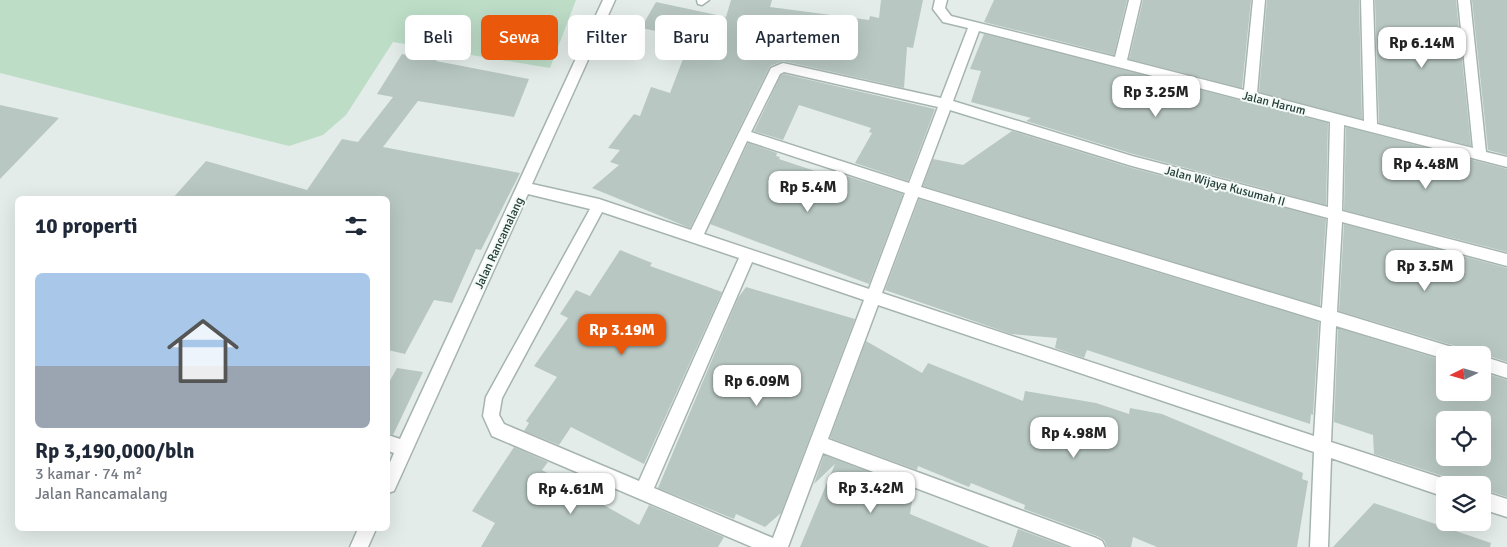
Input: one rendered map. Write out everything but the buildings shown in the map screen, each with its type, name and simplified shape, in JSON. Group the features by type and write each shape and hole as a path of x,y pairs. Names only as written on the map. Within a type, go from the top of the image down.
{"street":[{"name":"Jalan Rancamalang","path":"390,480 525,188 609,0"},
{"name":"Jalan Harum","path":"941,0 939,9 942,15 947,18 1507,162"},
{"path":"1120,62 1135,0"},
{"path":"1250,97 1259,0"},
{"path":"1367,0 1372,114 1370,127"},
{"path":"1464,0 1480,156"},
{"path":"779,547 975,26"},
{"name":"Jalan Wijaya Kusumah II","path":"695,238 775,71 783,67 946,104 1132,161 1507,260"},
{"path":"1319,547 1335,215 1337,118"},
{"path":"745,135 913,190 1436,349"},
{"path":"525,188 598,206 1436,485"},
{"path":"598,206 494,397 491,416 498,430 773,547"},
{"path":"644,492 748,255"},
{"path":"1491,367 1507,371"},
{"path":"818,443 1096,547"},
{"path":"390,444 404,449"},
{"path":"1491,503 1507,508"},
{"path":"359,547 367,531"}],"green space":[{"path":"0,0 576,0 570,15 568,15 568,21 558,47 558,15 481,15 481,57 471,55 471,15 405,15 405,44 393,42 346,115 323,135 289,146 0,73"},
{"path":"502,60 553,60 550,68"}]}
